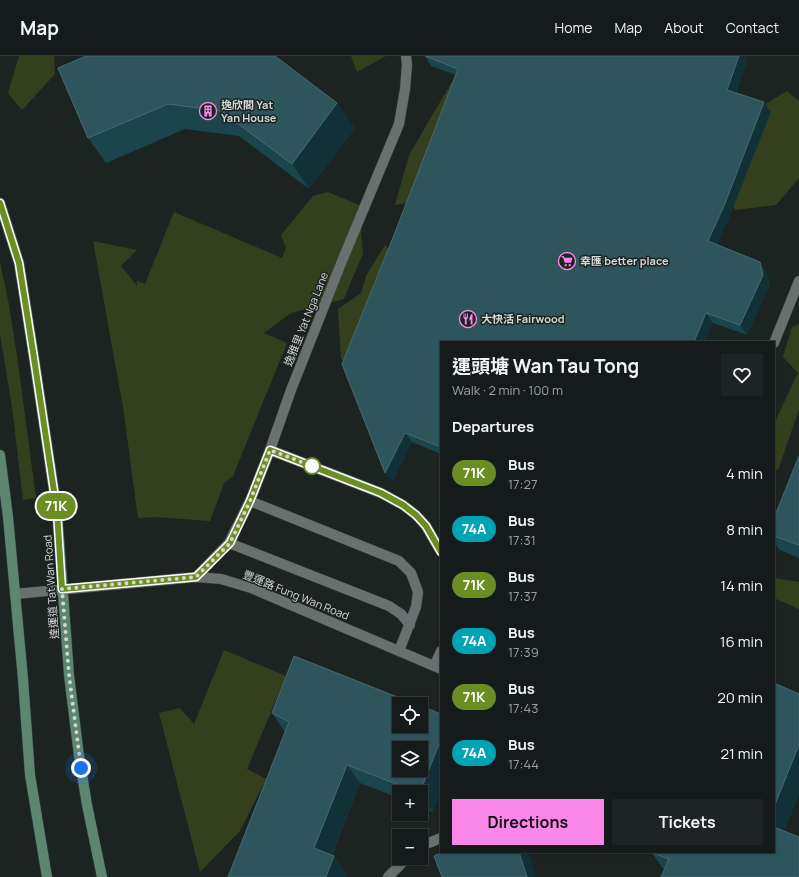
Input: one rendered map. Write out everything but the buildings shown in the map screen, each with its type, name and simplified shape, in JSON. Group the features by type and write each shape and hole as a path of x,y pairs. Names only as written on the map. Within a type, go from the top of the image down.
{"main road":[{"name":"達運道 Tat Wan Road","path":"0,203 19,263 34,358 57,511 69,675 79,756 87,805 102,877"},
{"path":"0,455 8,517 30,775 47,877"}],"street":[{"name":"逸雅里 Yat Nga Lane","path":"196,577 230,543 250,501 294,382 399,124 405,89 407,65 406,56"},
{"path":"775,341 799,281"},
{"path":"270,450 381,493 403,505 416,515 426,526 440,550"},
{"path":"250,501 399,561 411,573 418,592 416,607 399,651"},
{"path":"230,543 389,606 401,614 410,625"},
{"name":"豐運路 Fung Wan Road","path":"15,594 196,577 221,579 251,588 438,667"},
{"path":"438,667 440,656"},
{"path":"428,843 440,838"},
{"path":"388,877 400,865"}],"green space":[{"path":"19,56 54,56 55,74 22,110 8,93"},
{"path":"351,56 386,56 357,72"},
{"path":"453,80 466,122 434,198 395,205 409,155"},
{"path":"787,91 799,101 799,178 776,205 735,210 719,178 749,114"},
{"path":"328,192 359,205 363,253 344,299 291,313 264,333 287,343 233,476 224,483 210,521 155,517 138,518 123,407 93,241 137,250 121,266 137,286 137,281 145,284 174,212 282,258 286,248 281,235 313,196"},
{"path":"385,245 402,265 362,371 341,359 338,309 361,293 366,276"},
{"path":"0,262 9,305 18,363 36,498 23,500 12,407 0,334"},
{"path":"799,324 799,409 778,470 775,470 775,422 798,373 783,357 792,327"},
{"path":"775,578 799,582 799,609 775,598"},
{"path":"224,650 286,676 247,769 266,779 240,831 200,872 159,713 180,708 194,724"}],"bus line":[{"name":"71K","path":"0,203 19,263 57,511 62,589 196,577 230,543 250,501 270,450 381,493 403,505 416,515 426,526 440,550"}],"place":[{"name":"逸欣閣 Yat Yan House","path":"208,111"},
{"name":"幸匯 better place","path":"567,261"},
{"name":"大快活 Fairwood","path":"468,319"}],"route":[{"path":"81,768 69,675 62,589 196,577 230,543 250,501 270,450 312,466"}]}
